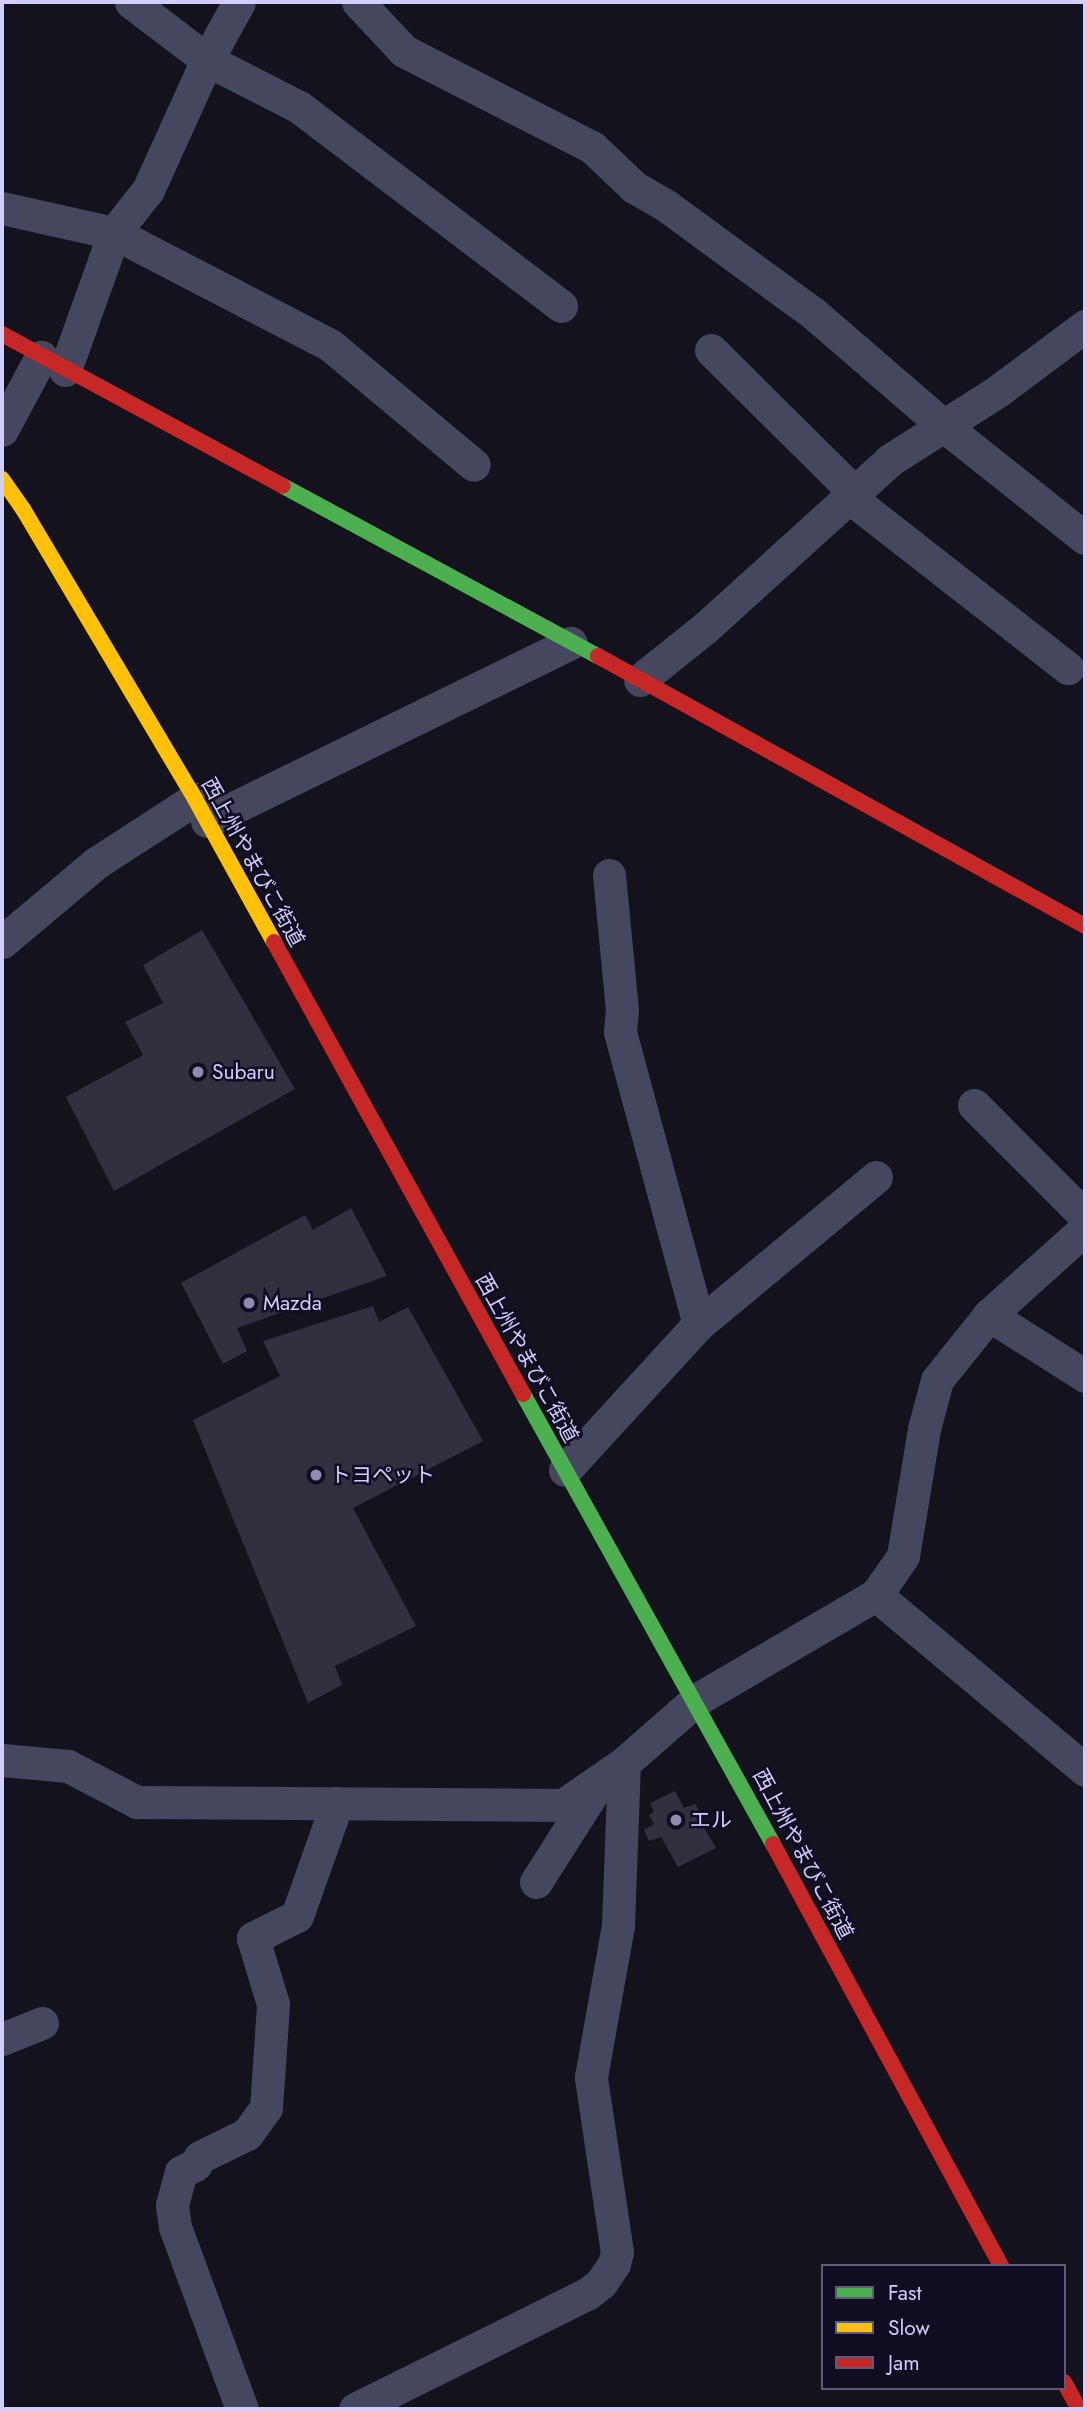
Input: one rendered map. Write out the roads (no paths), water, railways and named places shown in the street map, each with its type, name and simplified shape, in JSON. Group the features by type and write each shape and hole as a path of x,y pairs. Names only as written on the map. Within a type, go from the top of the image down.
{"main road":[{"path":"2,334 640,680 1085,926"},
{"name":"西上州やまびこ街道","path":"2,479 23,509 201,810 565,1470 696,1700 1000,2264"},
{"path":"1066,2386 1079,2409"}],"street":[{"path":"131,2 207,60 299,107 561,306"},
{"path":"2,430 53,363 114,233 148,190 207,60 239,2"},
{"path":"358,2 404,51 592,148 634,187 668,207 813,313 944,426 1085,538"},
{"path":"2,208 114,233 330,345 474,465"},
{"path":"640,680 705,628 890,460 998,391 1085,326"},
{"path":"711,350 852,495 1068,668"},
{"path":"2,942 96,863 201,810 571,643"},
{"path":"609,875 622,1009 620,1032 699,1324"},
{"path":"974,1105 1085,1216"},
{"path":"565,1470 699,1324 876,1177"},
{"path":"2,1760 68,1766 137,1802 563,1805 613,1771 696,1700 876,1595 903,1556 924,1429 937,1380 989,1315 1085,1229"},
{"path":"989,1315 1085,1376"},
{"path":"876,1595 1085,1770"},
{"path":"536,1882 613,1771"},
{"path":"355,2409 587,2294 601,2283 614,2264 617,2252 591,2077 618,1926 613,1771"},
{"path":"242,2409 174,2227 172,2205 181,2172 195,2165 200,2157 247,2134 267,2108 273,2004 253,1938 297,1916 337,1803"},
{"path":"2,2039 41,2023"}],"place":[{"name":"Subaru","path":"198,1072"},
{"name":"Mazda","path":"249,1303"},
{"name":"トヨペット","path":"316,1475"},
{"name":"エル","path":"676,1820"}]}
